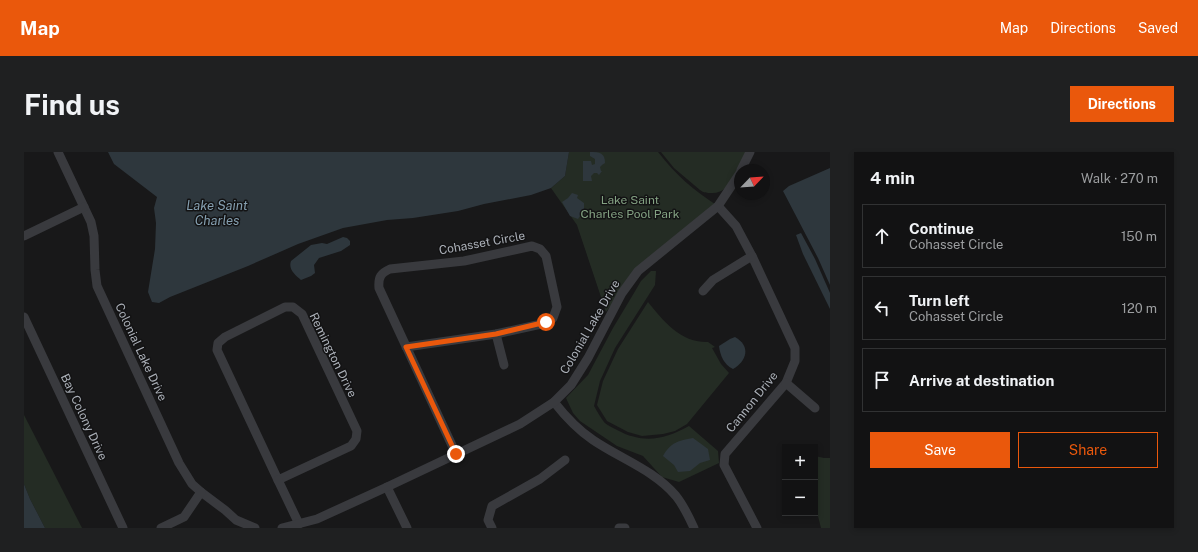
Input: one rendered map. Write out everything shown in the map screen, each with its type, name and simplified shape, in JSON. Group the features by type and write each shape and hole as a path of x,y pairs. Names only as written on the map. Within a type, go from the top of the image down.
{"street":[{"name":"Colonial Lake Drive","path":"58,152 91,222 94,236 97,286 179,463 192,484 201,492 236,520 255,528"},
{"name":"Colonial Lake Drive","path":"744,164 750,152"},
{"name":"Colonial Lake Drive","path":"282,528 316,519 387,487 520,424 554,402 571,385 588,358 622,293 638,271 718,206 734,182"},
{"name":"Cannon Drive","path":"718,206 736,226 752,256 795,348 795,361 786,383 725,454 724,465 757,528"},
{"path":"24,236 84,207"},
{"name":"Cohasset Circle","path":"406,347 496,334 546,322 553,318 557,307 546,256 540,249 532,246 464,260 390,269 382,273 378,280 379,288 406,347 456,454"},
{"path":"703,291 713,280 752,256"},
{"name":"Remington Drive","path":"278,480 351,446 356,439 357,431 302,314 293,307 285,307 224,337 218,342 217,350 298,524"},
{"name":"Bay Colony Drive","path":"24,317 123,528"},
{"path":"496,334 504,365"},
{"path":"786,383 815,408"},
{"path":"554,402 578,429 592,440 651,474 664,484 682,504 694,528"},
{"path":"492,528 488,520 492,506 540,478 565,460"},
{"path":"387,487 407,528"},
{"path":"161,528 184,517 201,492"},
{"path":"619,528 625,528"}],"green space":[{"name":"Lake Saint Charles Pool Park","path":"569,152 658,152 685,182 718,206 638,271 606,312 577,225 551,188 565,176"},
{"path":"661,152 746,152 740,164 734,164 734,178 724,189 719,192 703,192 674,168"},
{"path":"651,271 656,271 655,285 615,348 600,381 594,406 605,423 627,434 645,439 662,437 680,431 689,426 718,451 719,463 679,482 662,477 643,456 617,446 580,421 573,413 566,398 588,375 613,328 641,281"},
{"path":"648,302 666,323 681,335 689,339 708,342 715,347 712,348 721,364 729,373 687,424 675,431 642,436 628,432 607,421 597,405 603,381 618,349"},
{"path":"24,415 82,528 45,528 30,499 24,484"},
{"path":"818,457 830,458 830,528 821,528 818,516"}],"water":[{"name":"Lake Saint Charles","path":"108,152 569,152 565,176 551,188 531,195 484,204 458,211 413,218 387,220 343,228 298,244 170,297 159,303 152,302 148,292 155,249 156,223 154,208 157,197 114,164"},
{"path":"590,152 597,152 603,155 605,163 600,167 602,171 599,175 594,173 591,176 592,181 583,181 583,161 591,161 592,165 595,164 595,159 590,156"},
{"path":"830,168 830,285 818,258 783,191 789,186"},
{"path":"572,193 578,195 577,198 584,203 584,210 578,219 570,216 562,202"},
{"path":"801,233 815,259 830,293 830,309 803,254 796,235"},
{"path":"343,237 350,241 350,245 341,251 319,258 314,265 315,273 311,276 301,280 296,276 290,267 291,261 311,245 322,243 327,244"},
{"path":"735,337 743,345 745,353 744,358 738,366 733,369 727,365 723,359 719,346"},
{"path":"693,438 708,449 710,460 700,463 690,471 678,472 674,465 663,456 675,443"},
{"path":"24,484 30,499 45,528 24,528"}],"route":[{"path":"456,454 406,347 496,334 546,322"}]}
